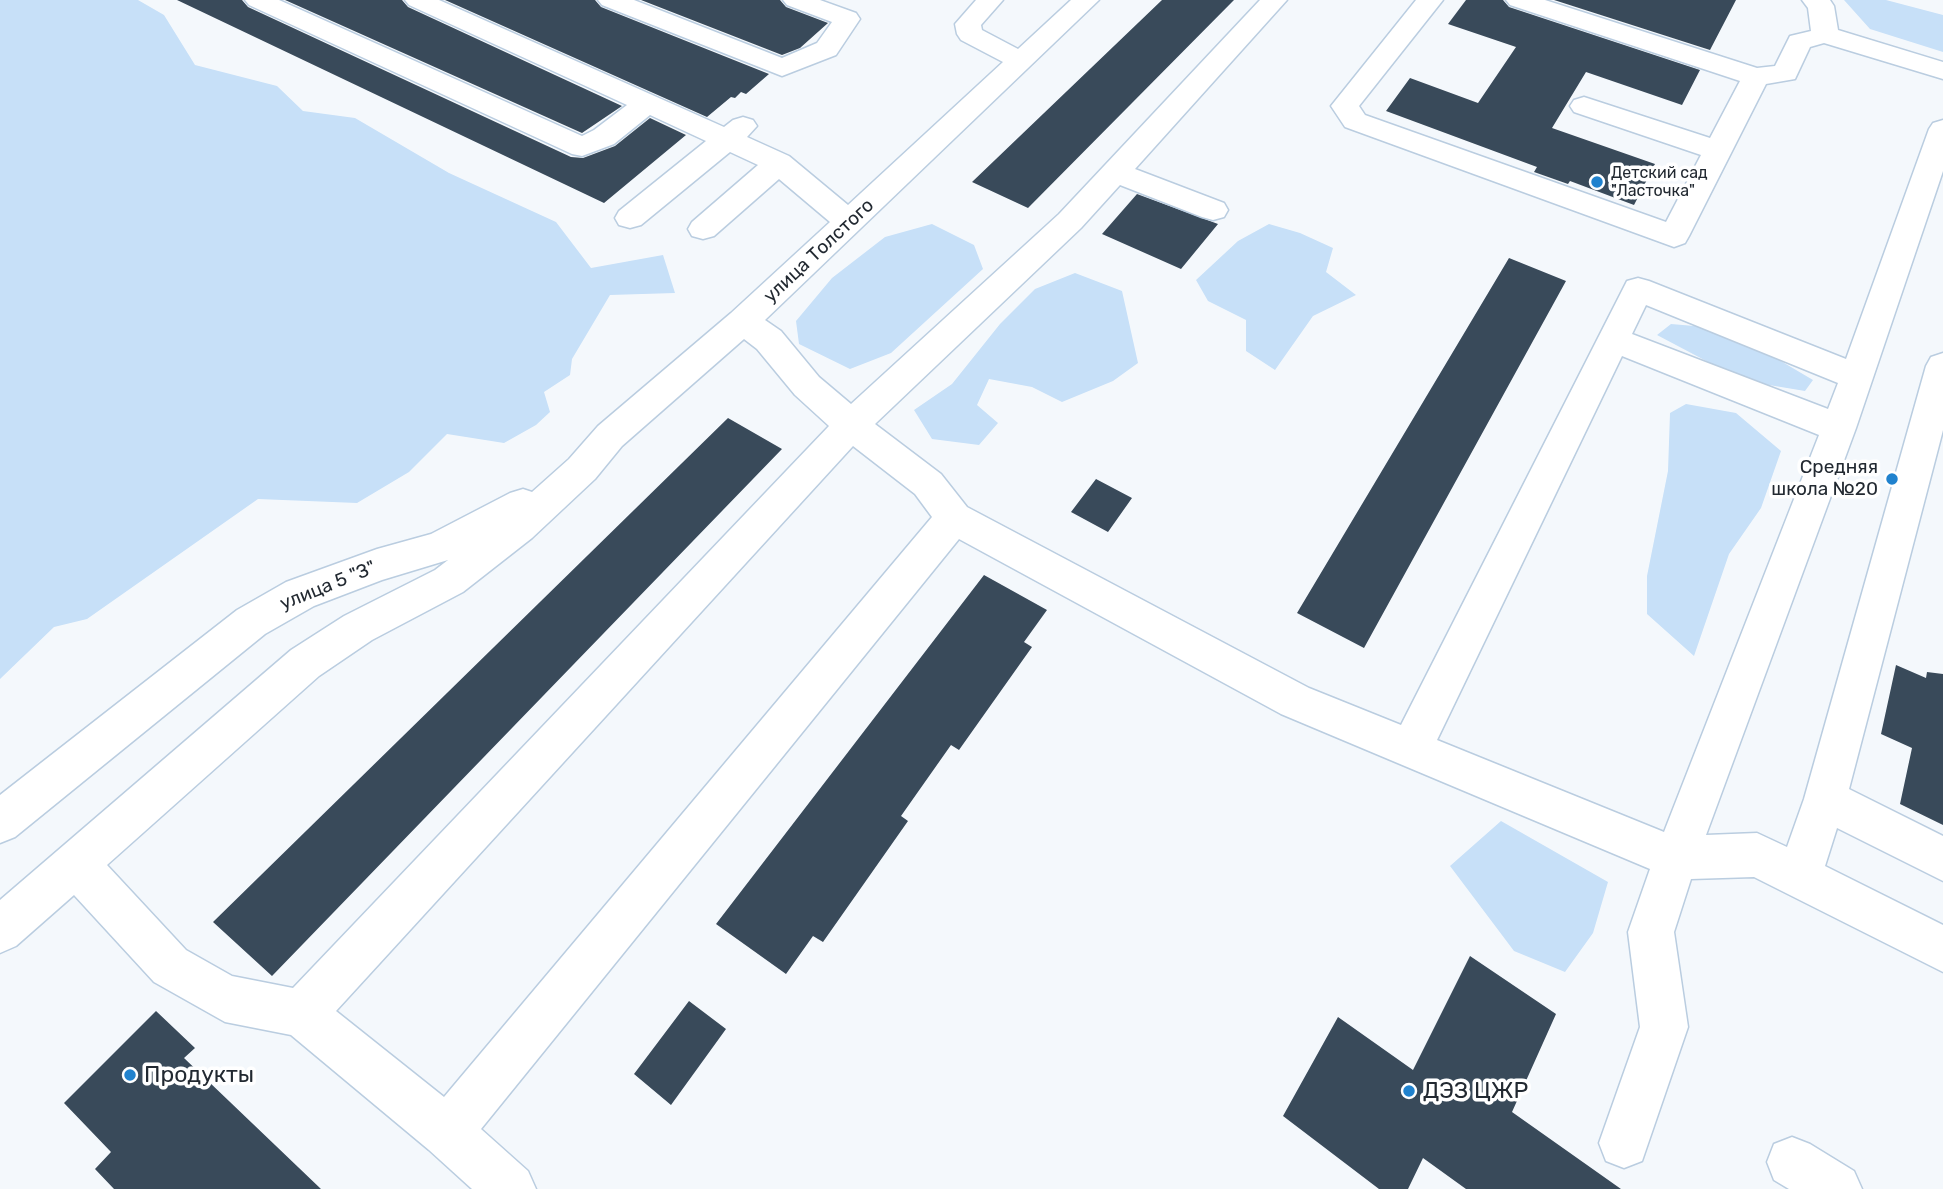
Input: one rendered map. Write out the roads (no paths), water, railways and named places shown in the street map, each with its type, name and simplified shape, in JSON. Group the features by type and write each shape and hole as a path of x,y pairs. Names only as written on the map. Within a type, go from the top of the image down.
{"street":[{"path":"258,0 582,147 604,137 649,102"},
{"path":"418,0 649,102 736,133 779,163 850,223"},
{"path":"611,0 782,68 827,49 847,19 796,0"},
{"path":"990,0 968,24 970,34 1021,61"},
{"name":"улица Толстого","path":"76,865 304,663 358,628 450,581 485,556 552,499 610,436 743,321 850,223 1086,0"},
{"path":"302,1013 851,425 1070,221 1274,0"},
{"path":"1430,0 1345,106 1355,121 1674,236 1756,77"},
{"path":"1519,0 1756,77 1785,74 1799,42 1825,35 1943,71"},
{"path":"1815,0 1821,6 1825,35"},
{"path":"1584,106 1717,150"},
{"path":"1624,1143 1664,1027 1651,932 1676,858 1839,429 1943,130"},
{"path":"631,218 736,133"},
{"path":"703,229 779,163"},
{"path":"1115,172 1213,211"},
{"path":"1411,749 1638,289 1856,376"},
{"path":"743,321 769,340 807,386 851,425 928,484 954,518 1295,701 1676,858 1757,855 1943,949"},
{"path":"1612,340 1839,429"},
{"path":"1799,878 1825,799 1943,366"},
{"name":"улица 5 \"З\"","path":"0,822 251,622 300,594 377,565 440,547 515,509 610,436"},
{"path":"447,1132 954,518"},
{"path":"1825,799 1943,859"},
{"path":"0,930 76,865 170,966 225,998 302,1013 447,1132 510,1189"},
{"path":"1792,1162 1836,1189"}],"place":[{"name":"Детский сад \"Ласточка\"","path":"1597,182"},
{"name":"Средняя школа №20","path":"1892,479"},
{"name":"Продукты","path":"130,1075"},
{"name":"ДЭЗ ЦЖР","path":"1409,1091"}]}
